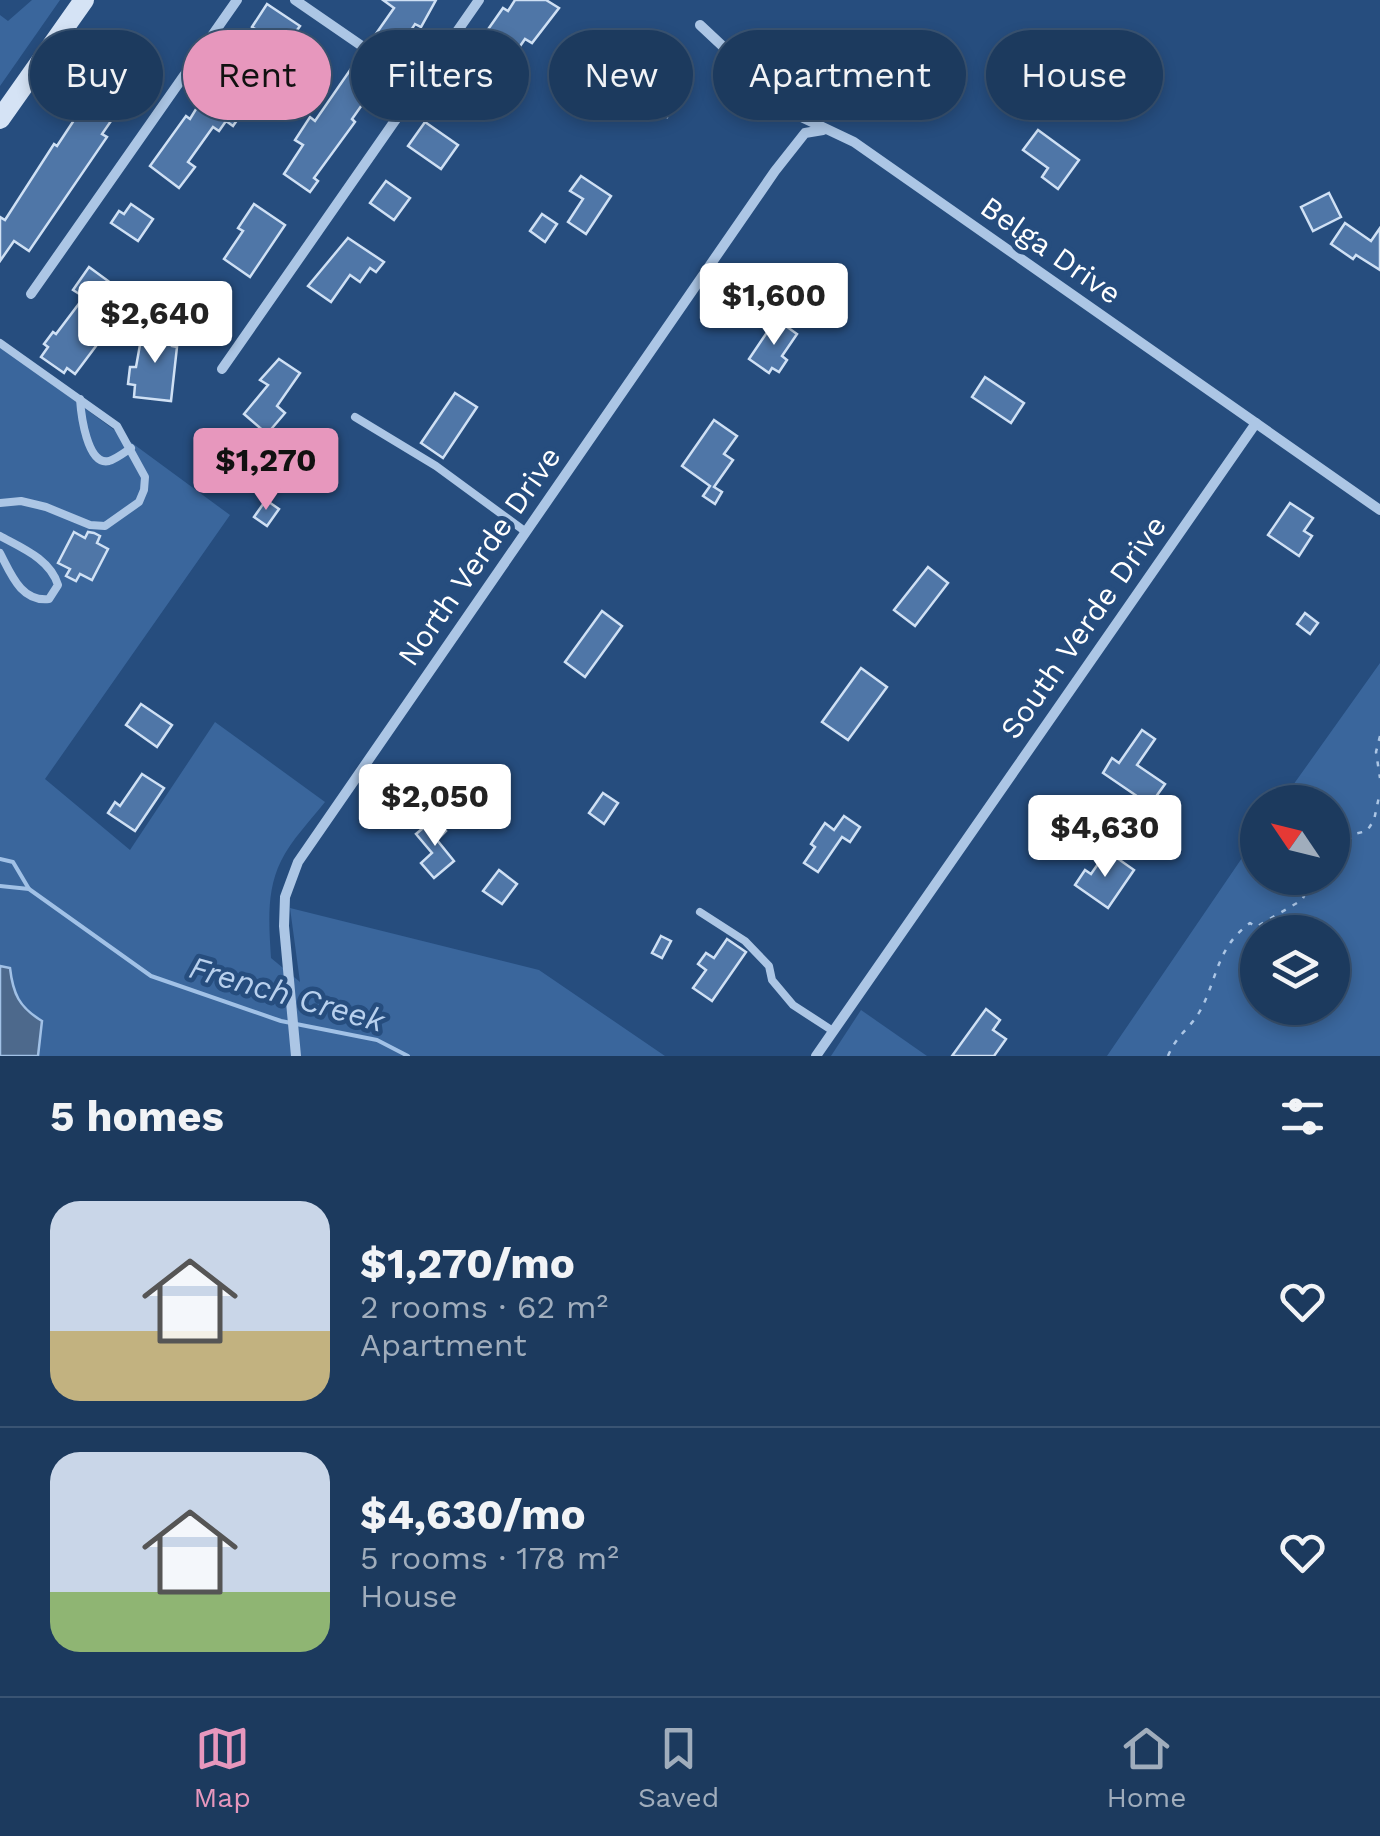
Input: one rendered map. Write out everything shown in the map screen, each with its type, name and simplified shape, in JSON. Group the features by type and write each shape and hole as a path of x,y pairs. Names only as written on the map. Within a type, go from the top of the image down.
{"main road":[{"path":"0,119 84,0"}],"street":[{"path":"32,294 236,0"},
{"path":"294,0 351,39"},
{"path":"458,30 479,0"},
{"name":"Belga Drive","path":"700,25 795,114 854,142 1380,510"},
{"path":"222,369 396,120"},
{"name":"North Verde Drive","path":"296,1056 286,898 298,862 775,171 805,133 822,130"},
{"name":"South Verde Drive","path":"816,1056 1256,424"}],"lane":[{"path":"0,343 118,426 145,476 139,502 105,526 90,525 21,501 0,502"},
{"path":"80,399 92,452 100,460 108,462 131,448"},
{"path":"355,417 436,466 526,532"},
{"path":"0,536 39,558 55,575 58,585 54,593 40,600 27,596 0,553"},
{"path":"700,912 745,941 768,966 772,980 793,1004 834,1031"}],"path":[{"path":"1380,736 1376,752 1380,778"},
{"path":"1350,839 1366,831 1374,820 1380,792"},
{"path":"1168,1056 1176,1037 1198,1016 1219,958 1235,934 1250,924 1268,921 1304,895"}],"shaded area":[{"path":"32,0 60,0 39,30 30,30 30,43 0,86 0,15 8,21"},
{"path":"0,346 230,515 45,779 130,850 215,722 325,802 285,853 271,896 271,958 300,982 290,908 539,970 665,1056 0,1056"},
{"path":"1380,663 1380,1056 1107,1056 1240,861 1240,895 1350,895 1350,785 1293,785"},
{"path":"0,966 10,968 18,999 42,1021 38,1056 0,1056"},
{"path":"861,1010 927,1056 831,1056"}],"building":[{"path":"383,0 436,0 421,27 415,24 411,30 379,30 394,8"},
{"path":"515,0 546,0 559,8 532,43 529,30 488,30 503,8 508,11"},
{"path":"267,4 300,26 297,30 252,27"},
{"path":"351,69 351,120 355,122 314,178 318,181 310,192 284,174 303,145 295,140 308,120 331,120 331,98"},
{"path":"74,120 112,120 102,134 107,137 29,251 14,241 0,261 0,217 5,220 54,144 57,146"},
{"path":"183,120 237,120 233,126 226,121 219,131 213,127 188,162 195,167 179,188 150,166"},
{"path":"425,122 458,145 441,169 408,146"},
{"path":"1038,130 1079,160 1058,189 1042,177 1048,168 1023,150"},
{"path":"581,176 611,196 586,234 568,222 583,199 570,191"},
{"path":"386,181 410,198 394,220 370,203"},
{"path":"1329,193 1341,217 1313,231 1301,207"},
{"path":"131,204 153,219 138,241 111,223 119,211 124,214"},
{"path":"254,204 285,225 250,277 224,259 243,231 238,228"},
{"path":"542,214 557,224 545,242 530,231"},
{"path":"1345,223 1371,241 1380,228 1380,270 1331,244"},
{"path":"348,238 384,262 376,272 370,268 360,282 350,275 331,302 308,286"},
{"path":"89,267 119,289 99,318 110,326 75,374 67,368 64,373 41,357 48,347 44,344 84,297 73,290"},
{"path":"776,319 797,334 782,356 787,360 779,372 772,368 769,373 749,359"},
{"path":"143,328 174,333 172,346 177,347 171,401 134,397 135,385 128,384 130,367 136,367"},
{"path":"279,359 300,373 277,406 285,413 267,434 244,414 268,385 260,380"},
{"path":"985,377 1024,403 1011,423 972,397"},
{"path":"455,393 477,407 443,458 421,443"},
{"path":"714,420 737,436 724,454 733,460 714,487 722,492 715,504 703,496 710,486 682,466"},
{"path":"266,500 279,509 267,526 254,517"},
{"path":"1290,503 1313,518 1304,531 1312,536 1299,556 1268,535"},
{"path":"74,532 85,538 88,532 100,536 97,543 108,549 92,580 80,574 76,581 66,576 70,569 58,563"},
{"path":"928,567 948,583 915,626 894,610"},
{"path":"602,611 622,626 585,677 565,662"},
{"path":"1305,613 1318,623 1310,634 1297,624"},
{"path":"861,668 887,687 848,740 822,722"},
{"path":"141,704 172,725 157,747 126,725"},
{"path":"1142,730 1155,739 1137,765 1165,784 1150,805 1103,773 1112,758 1119,763"},
{"path":"142,774 164,788 135,831 108,813 115,802 120,806"},
{"path":"603,793 618,803 604,824 589,813"},
{"path":"844,816 860,827 850,842 842,837 818,872 804,863 815,847 811,844 825,823 834,830"},
{"path":"435,818 446,831 437,840 454,861 434,878 421,863 432,853 416,834"},
{"path":"1107,851 1134,870 1108,908 1075,885 1085,870 1091,874"},
{"path":"499,870 517,884 502,904 483,891"},
{"path":"661,936 671,941 662,958 652,953"},
{"path":"727,939 746,952 712,1001 693,988 706,970 698,964 706,953 714,958"},
{"path":"986,1009 1000,1020 993,1030 1006,1039 994,1056 952,1056"}],"waterway":[{"path":"0,859 13,862 29,889"},
{"name":"French Creek","path":"0,886 29,889 151,976 281,1021 377,1040 408,1056"}]}
